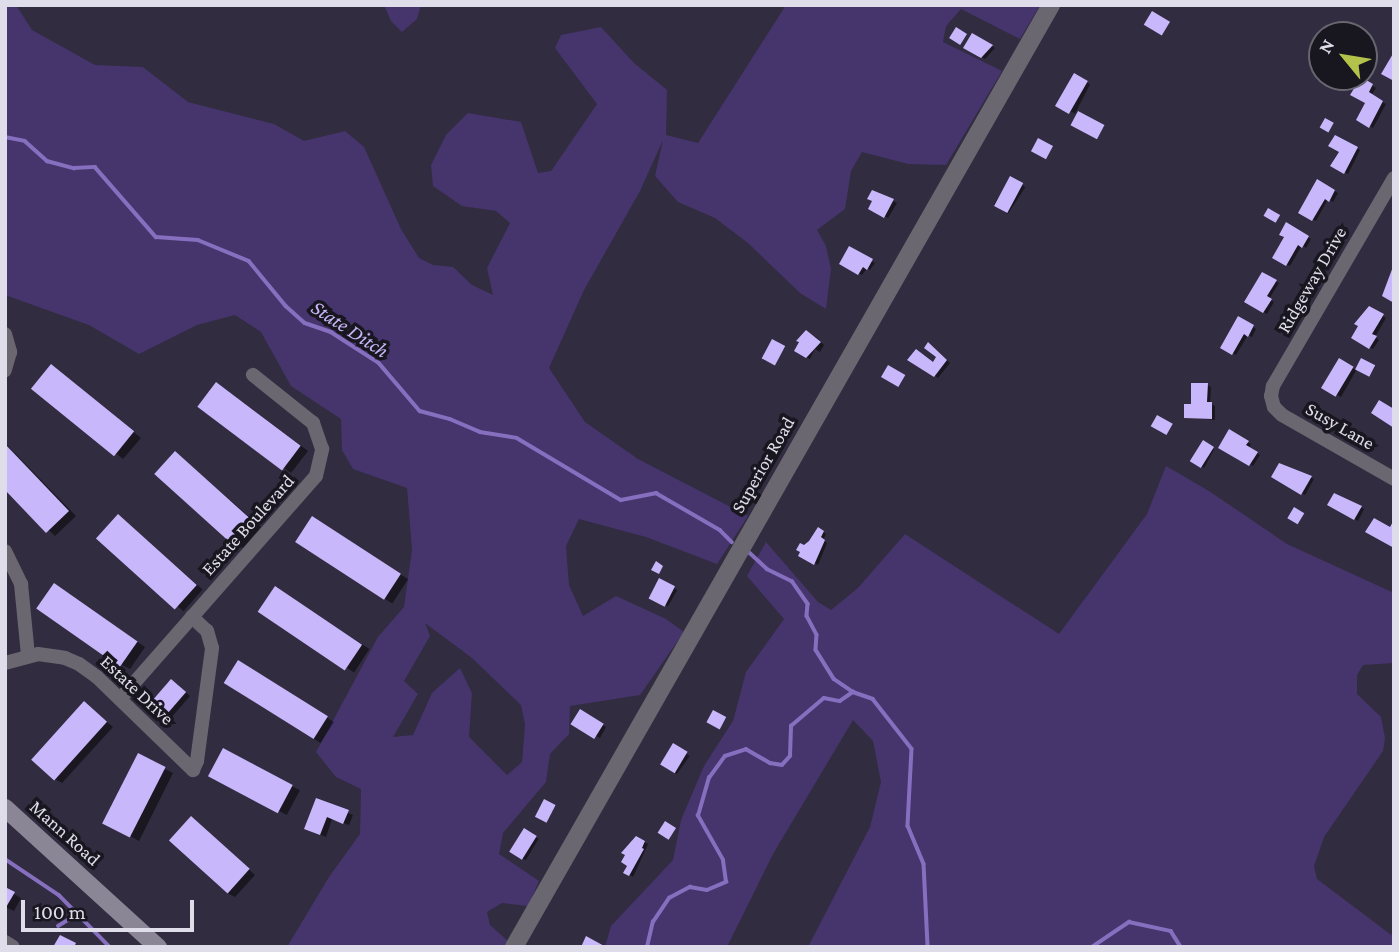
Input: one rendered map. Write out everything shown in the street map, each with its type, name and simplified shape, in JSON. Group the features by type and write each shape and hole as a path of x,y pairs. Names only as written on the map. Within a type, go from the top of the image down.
{"main road":[{"name":"Mann Road","path":"5,808 158,947"}],"street":[{"name":"Superior Road","path":"514,947 1051,5"},
{"name":"Ridgeway Drive","path":"1272,403 1273,386 1394,178"},
{"path":"5,334 10,352 5,370"},
{"name":"Estate Boulevard","path":"120,699 310,486 321,460 320,438 310,419 253,375"},
{"name":"Susy Lane","path":"1272,403 1282,415 1394,479"},
{"path":"5,551 21,584 28,655"},
{"name":"Estate Drive","path":"5,663 28,655 49,654 75,662 120,699 193,770 197,761 212,646 207,631 192,617"},
{"path":"5,942 13,947"}],"shaded area":[{"path":"5,5 16,5 32,30 95,65 143,67 188,102 274,124 304,141 345,131 364,147 401,229 419,258 433,265 453,267 472,285 493,295 487,268 510,223 496,211 462,206 433,186 431,165 446,135 468,113 521,122 538,173 551,171 597,104 555,48 561,35 601,27 634,63 667,90 666,135 698,143 786,5 1040,5 1020,39 961,9 946,26 943,42 1002,71 946,165 908,164 862,152 851,171 845,209 817,230 826,246 831,269 826,309 800,293 748,243 715,218 678,202 655,176 663,140 640,191 584,290 549,368 585,422 638,459 748,516 717,564 646,537 579,519 566,546 569,585 583,616 616,596 666,619 684,632 640,695 570,706 569,734 550,754 546,782 503,833 499,854 539,881 528,906 502,903 487,912 490,925 509,942 506,947 287,947 329,877 360,834 361,789 336,777 316,752 378,637 404,607 412,550 407,488 353,469 342,450 341,419 291,386 261,332 235,315 197,325 139,354 89,325 5,295","holes":["425,623 472,658 521,705 525,724 522,762 507,775 469,737 472,693 460,668 432,693 413,735 393,737 418,694 404,681 430,636"]},
{"path":"384,5 421,5 417,19 402,32 391,21"},
{"path":"1166,466 1209,491 1287,544 1394,593 1394,663 1363,665 1357,675 1357,694 1381,717 1385,738 1383,751 1324,837 1314,866 1317,879 1394,937 1394,947 808,947 870,827 881,782 873,741 853,720 773,854 727,947 605,947 611,926 673,860 681,820 704,766 733,721 746,672 784,619 747,576 766,542 818,602 831,610 858,588 905,534 1059,634 1147,514"}],"building":[{"path":"1152,11 1170,22 1162,36 1144,25"},
{"path":"956,27 967,34 960,45 949,38"},
{"path":"972,33 993,45 981,58 963,48"},
{"path":"1394,52 1394,81 1381,74"},
{"path":"1074,73 1088,81 1069,114 1055,106"},
{"path":"1352,91 1370,91 1383,101 1369,128 1356,120 1365,103 1350,95"},
{"path":"1078,111 1104,125 1097,139 1070,125"},
{"path":"1325,118 1334,123 1328,132 1320,128"},
{"path":"1335,135 1358,147 1344,174 1330,166 1339,152 1328,146"},
{"path":"1038,138 1053,146 1046,159 1031,151"},
{"path":"1010,176 1023,183 1007,213 994,206"},
{"path":"1317,179 1335,190 1329,202 1325,199 1312,221 1298,213"},
{"path":"872,190 894,199 884,218 868,209 872,201 867,199"},
{"path":"1268,208 1280,215 1276,223 1264,216"},
{"path":"1286,222 1309,236 1302,248 1298,245 1286,266 1272,258 1284,237 1279,235"},
{"path":"849,246 873,259 867,270 863,267 858,275 839,264"},
{"path":"1394,264 1394,303 1382,296"},
{"path":"1262,272 1277,280 1267,296 1272,299 1263,313 1244,302"},
{"path":"1369,306 1384,314 1372,334 1377,336 1369,349 1351,338 1358,326 1354,324"},
{"path":"1238,316 1254,325 1248,337 1244,334 1232,355 1220,348"},
{"path":"806,330 821,342 806,358 794,351 799,342 796,341"},
{"path":"772,339 785,346 775,365 762,358"},
{"path":"928,342 947,360 934,377 907,360 916,349 933,362 936,357 924,348"},
{"path":"1339,358 1354,367 1336,397 1321,388"},
{"path":"1361,358 1375,365 1369,377 1355,370"},
{"path":"51,364 134,431 114,456 31,389"},
{"path":"888,365 905,375 898,387 881,377"},
{"path":"216,382 301,446 282,471 197,407"},
{"path":"1191,383 1208,383 1207,402 1212,402 1212,419 1184,418 1184,404 1191,404"},
{"path":"1379,400 1394,409 1394,428 1371,413"},
{"path":"1157,415 1173,424 1166,435 1151,426"},
{"path":"1229,429 1249,441 1246,445 1258,452 1249,466 1218,448"},
{"path":"1203,440 1214,447 1201,468 1190,461"},
{"path":"5,444 69,511 46,533 5,490"},
{"path":"175,451 255,523 234,546 154,474"},
{"path":"1279,463 1312,476 1301,495 1271,477"},
{"path":"1334,493 1362,506 1354,520 1327,505"},
{"path":"1294,507 1304,513 1298,524 1287,518"},
{"path":"118,514 197,585 175,609 96,539"},
{"path":"312,516 401,574 384,600 295,542"},
{"path":"1374,518 1390,527 1394,520 1394,548 1365,532"},
{"path":"818,527 824,531 821,537 825,540 814,565 798,556 800,552 796,550 800,543 804,545 809,541"},
{"path":"656,561 663,566 659,574 651,570"},
{"path":"659,578 675,586 665,607 649,598"},
{"path":"54,583 138,642 120,667 36,608"},
{"path":"275,586 362,645 345,670 258,612"},
{"path":"238,660 328,716 314,739 224,683"},
{"path":"171,679 186,692 164,717 149,704"},
{"path":"84,701 107,722 54,780 31,760"},
{"path":"580,709 604,724 594,739 570,724"},
{"path":"713,710 726,717 720,729 706,722"},
{"path":"673,743 688,752 675,773 660,764"},
{"path":"223,748 293,785 278,813 208,776"},
{"path":"138,753 166,767 130,837 102,823"},
{"path":"316,798 349,810 343,824 327,817 320,835 304,829"},
{"path":"544,799 556,805 547,823 535,817"},
{"path":"191,816 250,869 228,893 169,841"},
{"path":"665,821 676,828 669,840 658,833"},
{"path":"524,828 537,836 522,860 509,852"},
{"path":"636,836 645,841 642,848 644,849 629,876 623,873 627,866 621,862 625,855 621,853"},
{"path":"5,887 15,892 5,909"},
{"path":"60,935 76,943 74,947 53,947"},
{"path":"586,936 606,947 581,947"}],"waterway":[{"name":"State Ditch","path":"5,137 25,141 47,161 74,168 95,167 156,237 198,240 249,261 286,306 305,323 331,332 379,363 420,411 450,419 480,432 517,438 621,500 656,493 720,530 732,542"},
{"name":"State Ditch","path":"749,552 767,569 792,581 808,604 807,616 817,635 816,650 834,679 853,692 873,699 912,749 908,826 924,864 928,947"},
{"path":"647,947 653,922 669,898 690,887 707,890 726,882 723,860 698,816 709,778 725,756 746,749 770,763 782,765 790,756 791,726 824,698 840,701 853,692"},
{"path":"5,859 59,895 110,947"},
{"path":"58,926 80,913"},
{"name":"State Ditch","path":"1092,947 1129,922 1171,931 1181,947"}]}
